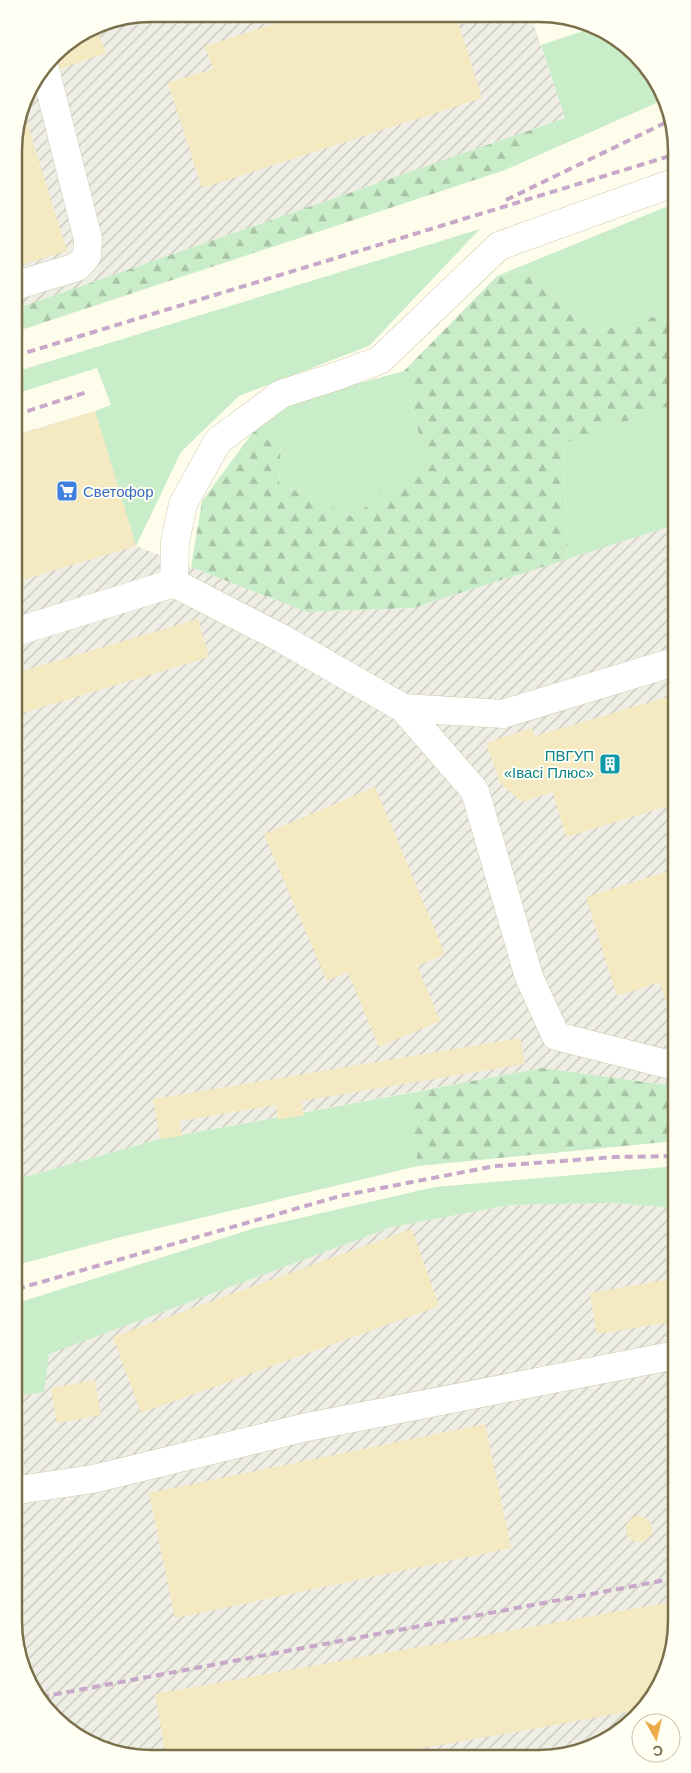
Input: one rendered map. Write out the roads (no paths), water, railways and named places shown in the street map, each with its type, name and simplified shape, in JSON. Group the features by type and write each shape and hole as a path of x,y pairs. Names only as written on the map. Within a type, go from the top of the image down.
{"lane":[{"path":"23,283 77,266 87,256 88,239 47,76"},
{"path":"174,583 175,542 183,504 218,441 281,394 380,360 499,246 668,185"},
{"path":"23,630 174,583 281,638 403,708 475,791 529,977 556,1036 668,1064"},
{"path":"403,708 503,714 668,664"},
{"path":"22,1489 93,1479 307,1427 668,1357"}],"railway":[{"path":"506,200 665,123"},
{"path":"23,354 668,157"},
{"path":"23,413 87,392"},
{"path":"22,1287 340,1196 495,1166 615,1157 668,1156"},
{"path":"46,1696 668,1580"}],"place":[{"name":"Светофор","path":"67,491"},
{"name":"ПВГУП «Івасі Плюс»","path":"610,764"}]}
